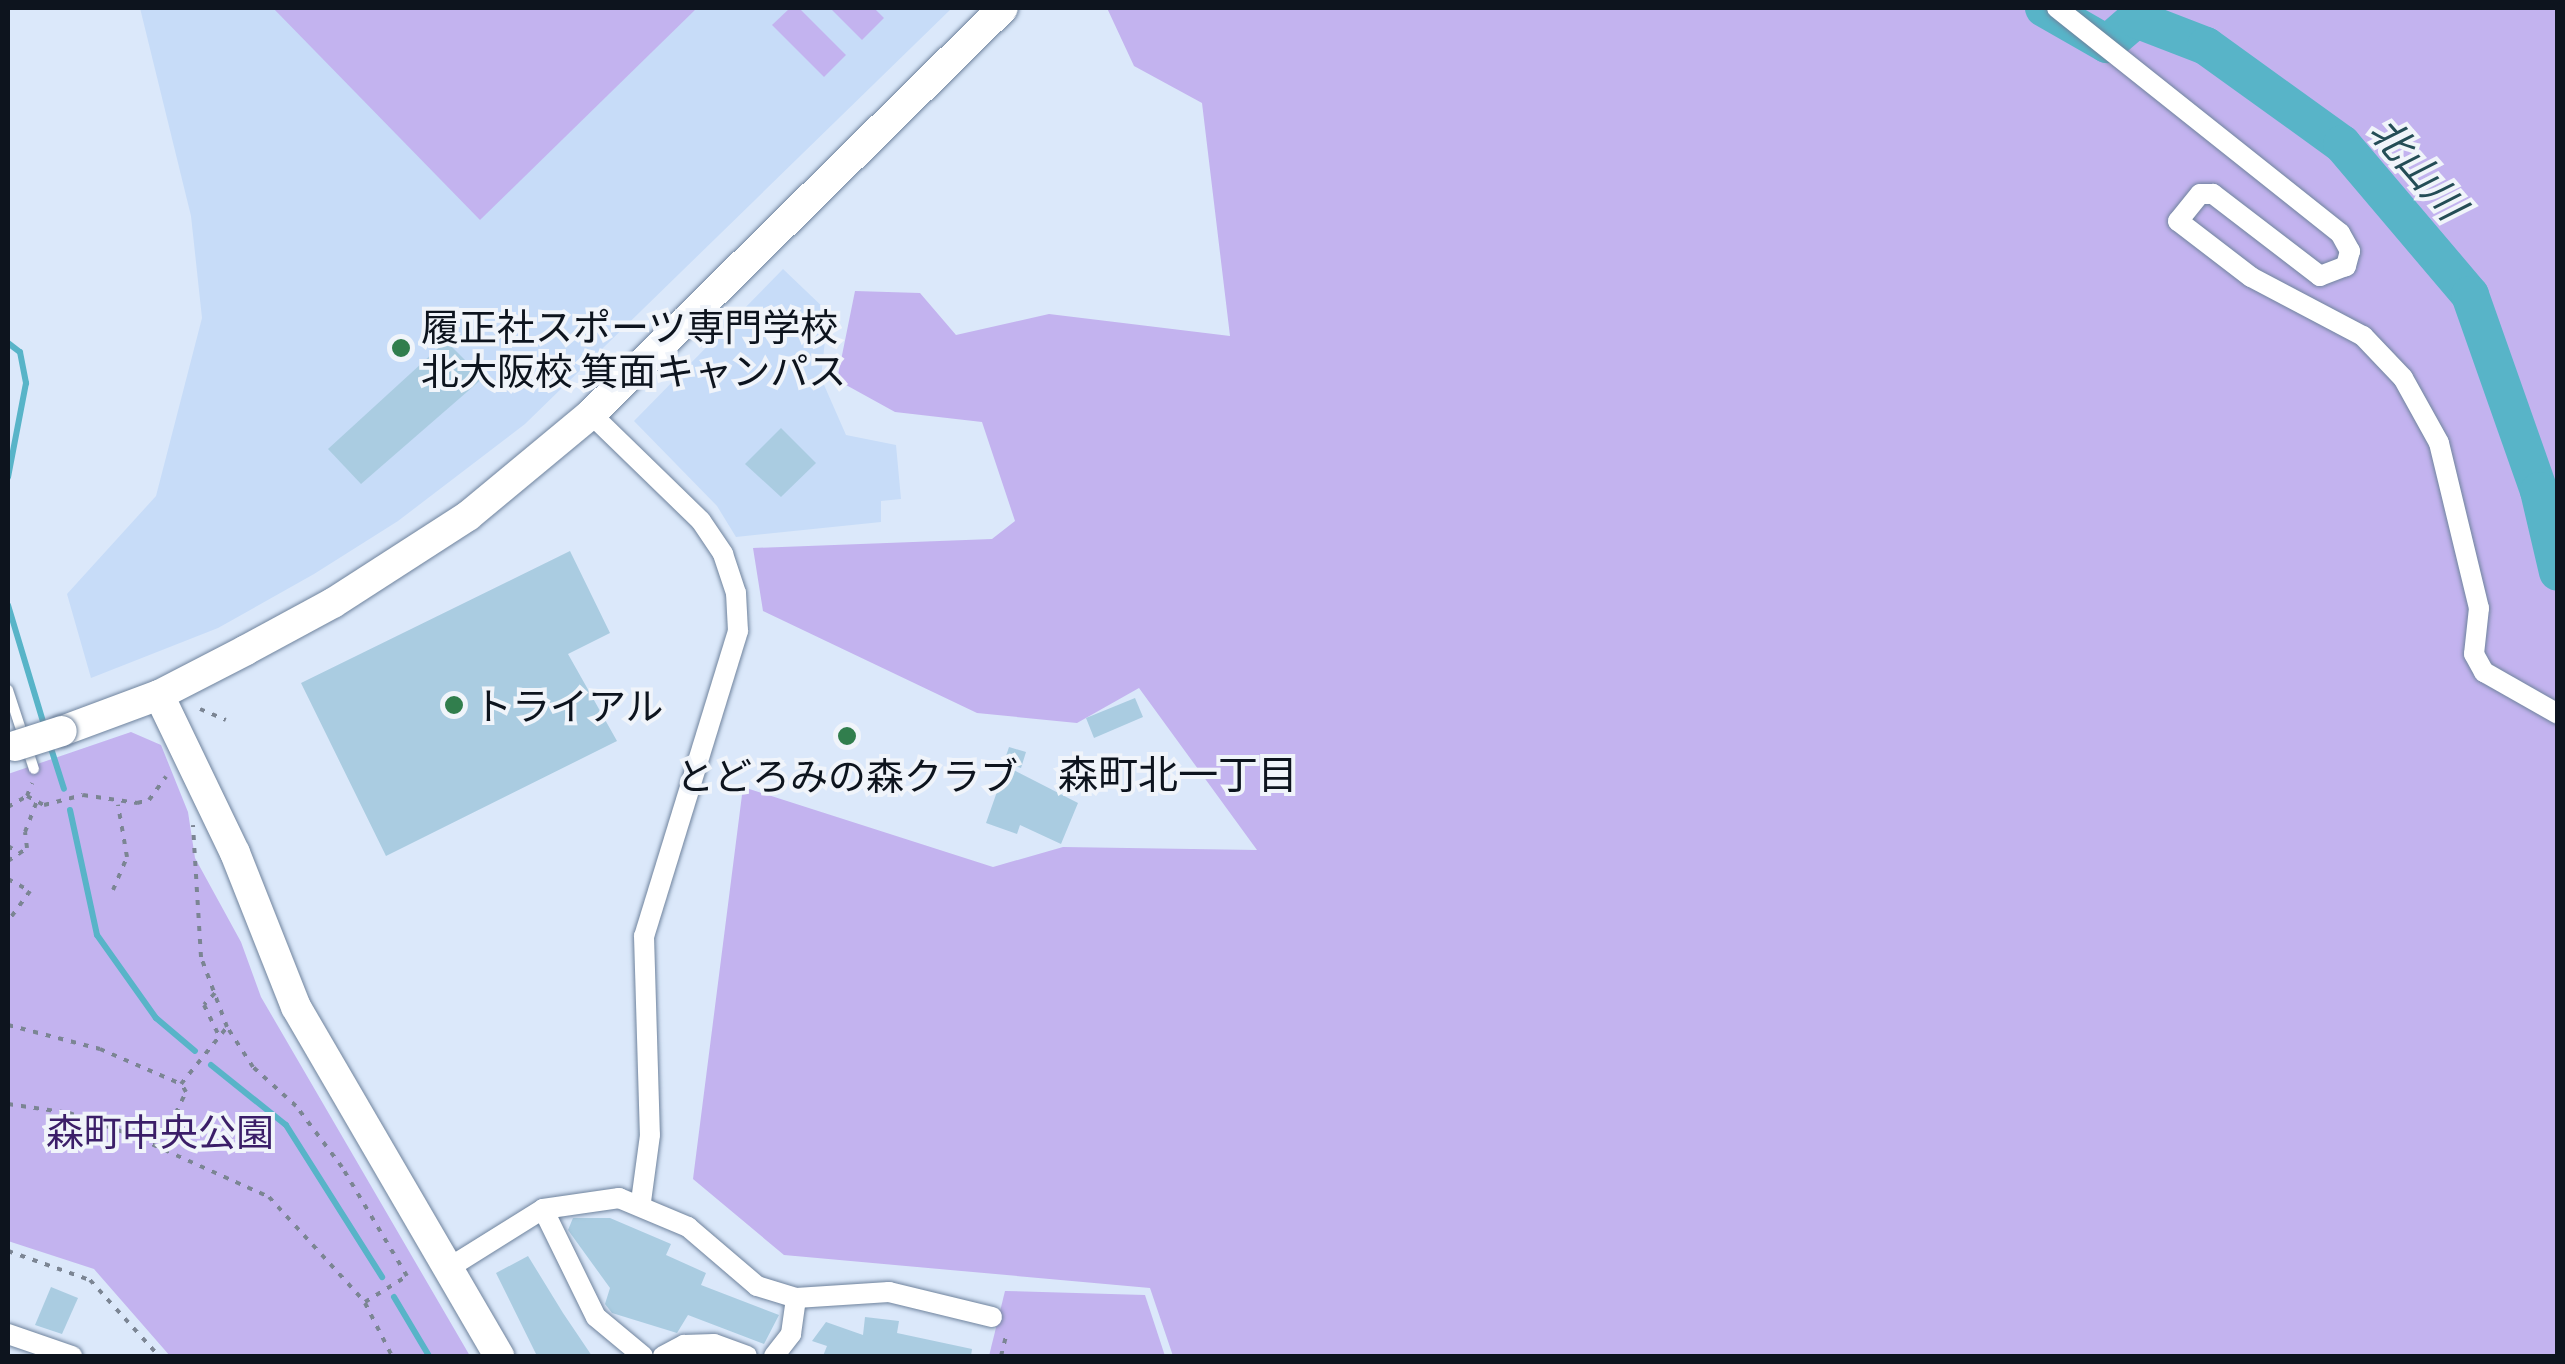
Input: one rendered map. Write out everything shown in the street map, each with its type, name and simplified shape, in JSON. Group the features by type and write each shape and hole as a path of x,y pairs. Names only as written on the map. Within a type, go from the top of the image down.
{"street":[{"path":"19,754 62,731 159,695 401,562 510,484 590,414 1003,8"},
{"path":"2057,8 2340,233 2350,251 2346,266 2320,276 2213,194 2200,194 2178,222 2252,277 2362,336 2402,378 2440,443 2479,608 2474,654 2484,672 2558,714"},
{"path":"590,414 701,521 722,554 736,594 738,632 644,936 650,1135 640,1202"},
{"path":"159,695 235,854 296,1008 432,1269 499,1356"},
{"path":"432,1269 544,1210 583,1200 640,1202 688,1227 757,1286 796,1298 889,1292 992,1317"},
{"path":"544,1210 596,1317 643,1356"},
{"path":"774,1356 790,1334 796,1298"},
{"path":"8,1334 72,1356"},
{"path":"663,1356 684,1344 714,1344 747,1356"}],"lane":[{"path":"8,690 19,754"}],"path":[{"path":"200,709 226,720"},
{"path":"19,754 27,796"},
{"path":"27,796 37,801 83,795 137,803 149,800 166,777"},
{"path":"8,808 27,796"},
{"path":"8,864 21,854 37,801"},
{"path":"113,890 128,857 118,805"},
{"path":"194,806 200,957 227,1027 253,1067 296,1106 342,1166 407,1276"},
{"path":"8,846 21,854"},
{"path":"8,879 30,889 8,921"},
{"path":"215,993 204,1004 206,1019 220,1038"},
{"path":"206,1019 222,1011"},
{"path":"8,1025 100,1048 182,1084 186,1092 159,1148"},
{"path":"182,1084 227,1027"},
{"path":"8,1104 69,1113 269,1197 365,1302 392,1356"},
{"path":"8,1251 90,1280 159,1356"},
{"path":"365,1302 407,1276 432,1269"}],"shaded area":[{"name":"履正社スポーツ専門学校 北大阪校 箕面キャンパス","path":"140,8 952,8 525,424 398,521 314,574 218,628 91,678 67,594 156,496 202,318 191,216"},
{"path":"783,269 828,312 821,378 846,435 896,445 901,499 881,501 881,522 736,537 717,506 634,421"}],"green space":[{"path":"273,8 697,8 480,220"},
{"path":"790,8 799,8 846,55 824,77 772,25"},
{"path":"830,8 874,8 884,18 862,40"},
{"path":"1107,8 2557,8 2557,1356 1173,1356 1150,1288 784,1255 693,1179 743,787 993,867 1063,847 1257,850 1139,688 1077,723 977,713 763,611 753,548 992,539 1015,521 982,422 895,412 837,380 855,291 920,293 956,335 1049,314 1230,336 1202,103 1134,66"},
{"name":"森町中央公園","path":"131,732 161,745 188,812 195,858 241,942 261,997 470,1356 170,1356 94,1269 8,1241 8,774"},
{"path":"1005,1291 1145,1295 1165,1356 989,1356"}],"building":[{"path":"446,341 483,378 361,484 328,449"},
{"path":"781,428 816,463 781,497 745,464"},
{"name":"トライアル","path":"570,551 610,633 568,654 617,741 386,856 301,683"},
{"path":"1135,698 1143,717 1094,738 1086,718"},
{"path":"1009,747 1026,752 1021,768 1004,762"},
{"path":"1006,766 1078,803 1061,844 1020,825 1017,834 986,823"},
{"path":"573,1218 610,1218 671,1244 666,1255 706,1273 701,1285 779,1315 764,1344 688,1315 677,1333 612,1313 605,1304 610,1288 568,1230"},
{"path":"528,1256 592,1356 537,1356 496,1273"},
{"path":"51,1287 78,1298 62,1334 35,1325"},
{"path":"865,1317 899,1321 897,1333 972,1349 971,1356 823,1356 827,1346 812,1341 826,1322 863,1335"}],"waterway":[{"name":"北山川","path":"2044,8 2107,44 2136,19 2206,46 2342,144 2470,295 2539,491 2558,572"},
{"path":"8,343 20,352 26,383 8,477"},
{"path":"8,605 44,725"},
{"path":"49,742 64,789"},
{"path":"70,810 97,935 156,1018 195,1051"},
{"path":"211,1065 286,1125 382,1277"},
{"path":"394,1297 429,1356"}],"place":[{"name":"履正社スポーツ専門学校 北大阪校 箕面キャンパス","path":"401,348"},
{"name":"トライアル","path":"454,705"},
{"name":"とどろみの森クラブ","path":"847,736"}],"district":[{"name":"森町北一丁目","path":"1178,773"}]}
